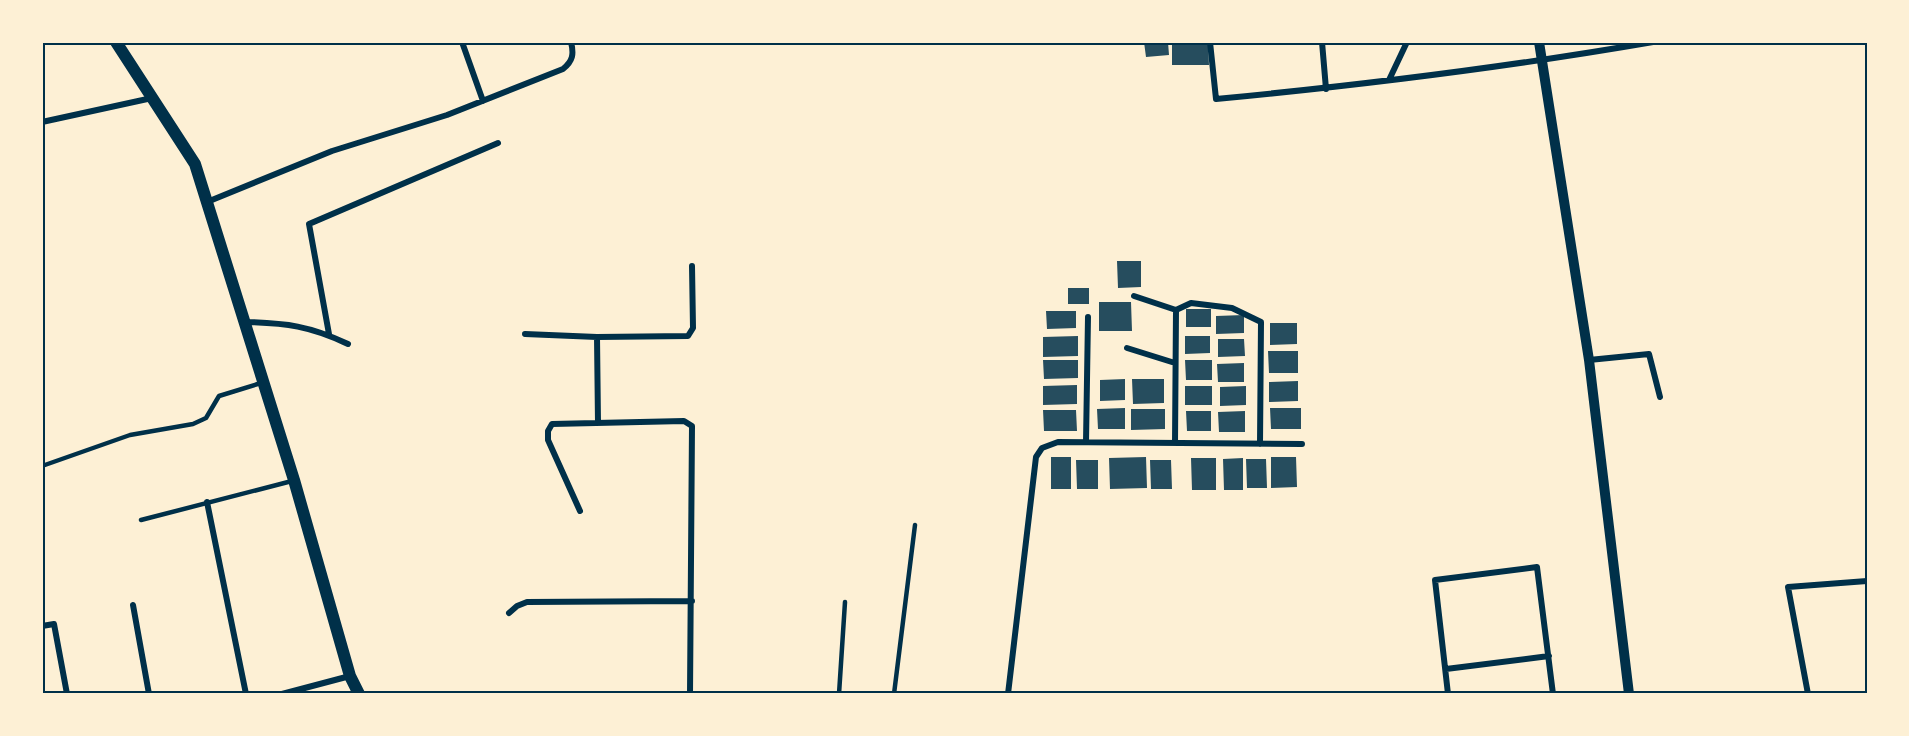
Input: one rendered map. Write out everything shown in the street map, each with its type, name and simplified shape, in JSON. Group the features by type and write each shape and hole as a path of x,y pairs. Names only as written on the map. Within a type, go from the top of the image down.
{"main road":[{"path":"116,42 195,164 294,480 350,676 359,694"}],"street":[{"path":"462,42 483,101"},
{"path":"207,202 332,151 447,115 563,69 569,65 573,57 571,42"},
{"path":"1210,42 1216,99 1326,89 1542,61 1653,42"},
{"path":"1322,42 1326,89"},
{"path":"1389,80 1407,42"},
{"path":"1539,42 1589,360 1629,694"},
{"path":"42,122 153,98"},
{"path":"329,334 309,224 498,143"},
{"path":"525,334 597,337 688,336 693,328 692,266"},
{"path":"1134,296 1176,310 1191,303 1232,308 1261,322 1260,444"},
{"path":"1175,443 1176,310"},
{"path":"1086,442 1088,317"},
{"path":"245,322 282,323 329,334 348,344"},
{"path":"597,337 598,423"},
{"path":"1127,348 1175,363"},
{"path":"1589,360 1649,354 1660,397"},
{"path":"580,512 548,440 548,431 552,424 684,421 692,426 690,694"},
{"path":"1008,694 1036,457 1042,448 1058,442 1302,444"},
{"path":"207,502 246,694"},
{"path":"1448,694 1435,580 1537,567 1553,694"},
{"path":"1808,694 1788,587 1867,581"},
{"path":"509,613 517,606 527,602 692,601"},
{"path":"133,606 149,694"},
{"path":"42,626 54,624 67,694"},
{"path":"1446,669 1548,656"},
{"path":"282,694 350,676"}],"lane":[{"path":"42,466 130,435 193,424 206,418 219,396 264,382"},
{"path":"141,520 294,480"},
{"path":"894,694 915,525"},
{"path":"839,694 845,602"}],"building":[{"path":"1144,42 1168,42 1169,55 1146,57"},
{"path":"1172,42 1208,42 1209,65 1172,65"},
{"path":"1117,261 1141,261 1141,287 1118,288"},
{"path":"1068,288 1089,288 1089,304 1068,304"},
{"path":"1099,302 1131,302 1132,331 1099,331"},
{"path":"1186,309 1211,309 1211,327 1186,327"},
{"path":"1046,311 1076,311 1076,328 1047,329"},
{"path":"1244,315 1244,333 1216,334 1216,316"},
{"path":"1270,323 1297,323 1297,344 1270,345"},
{"path":"1078,336 1078,356 1043,357 1043,337"},
{"path":"1185,336 1210,336 1210,353 1185,354"},
{"path":"1218,339 1244,339 1245,356 1218,357"},
{"path":"1268,351 1298,351 1298,373 1269,373"},
{"path":"1043,360 1078,360 1078,378 1044,379"},
{"path":"1185,360 1212,360 1212,380 1186,380"},
{"path":"1244,363 1244,382 1218,382 1217,364"},
{"path":"1125,379 1125,400 1100,401 1100,380"},
{"path":"1132,379 1164,379 1164,403 1133,404"},
{"path":"1298,381 1298,401 1269,402 1269,382"},
{"path":"1077,385 1077,404 1043,405 1043,386"},
{"path":"1185,386 1212,386 1212,405 1185,405"},
{"path":"1246,386 1246,405 1220,406 1220,387"},
{"path":"1125,408 1125,429 1098,429 1097,409"},
{"path":"1270,408 1301,408 1301,429 1271,429"},
{"path":"1131,409 1165,409 1165,429 1131,430"},
{"path":"1043,410 1076,410 1077,431 1044,431"},
{"path":"1186,411 1211,411 1211,431 1187,431"},
{"path":"1245,411 1245,432 1219,432 1218,412"},
{"path":"1051,457 1071,457 1071,489 1051,489"},
{"path":"1146,457 1147,488 1110,489 1109,458"},
{"path":"1271,457 1296,457 1297,487 1271,488"},
{"path":"1191,458 1216,458 1216,490 1192,490"},
{"path":"1243,458 1243,490 1224,490 1223,459"},
{"path":"1246,459 1266,459 1267,488 1247,488"},
{"path":"1076,460 1098,460 1098,489 1077,489"},
{"path":"1150,460 1171,460 1172,489 1151,489"}]}
